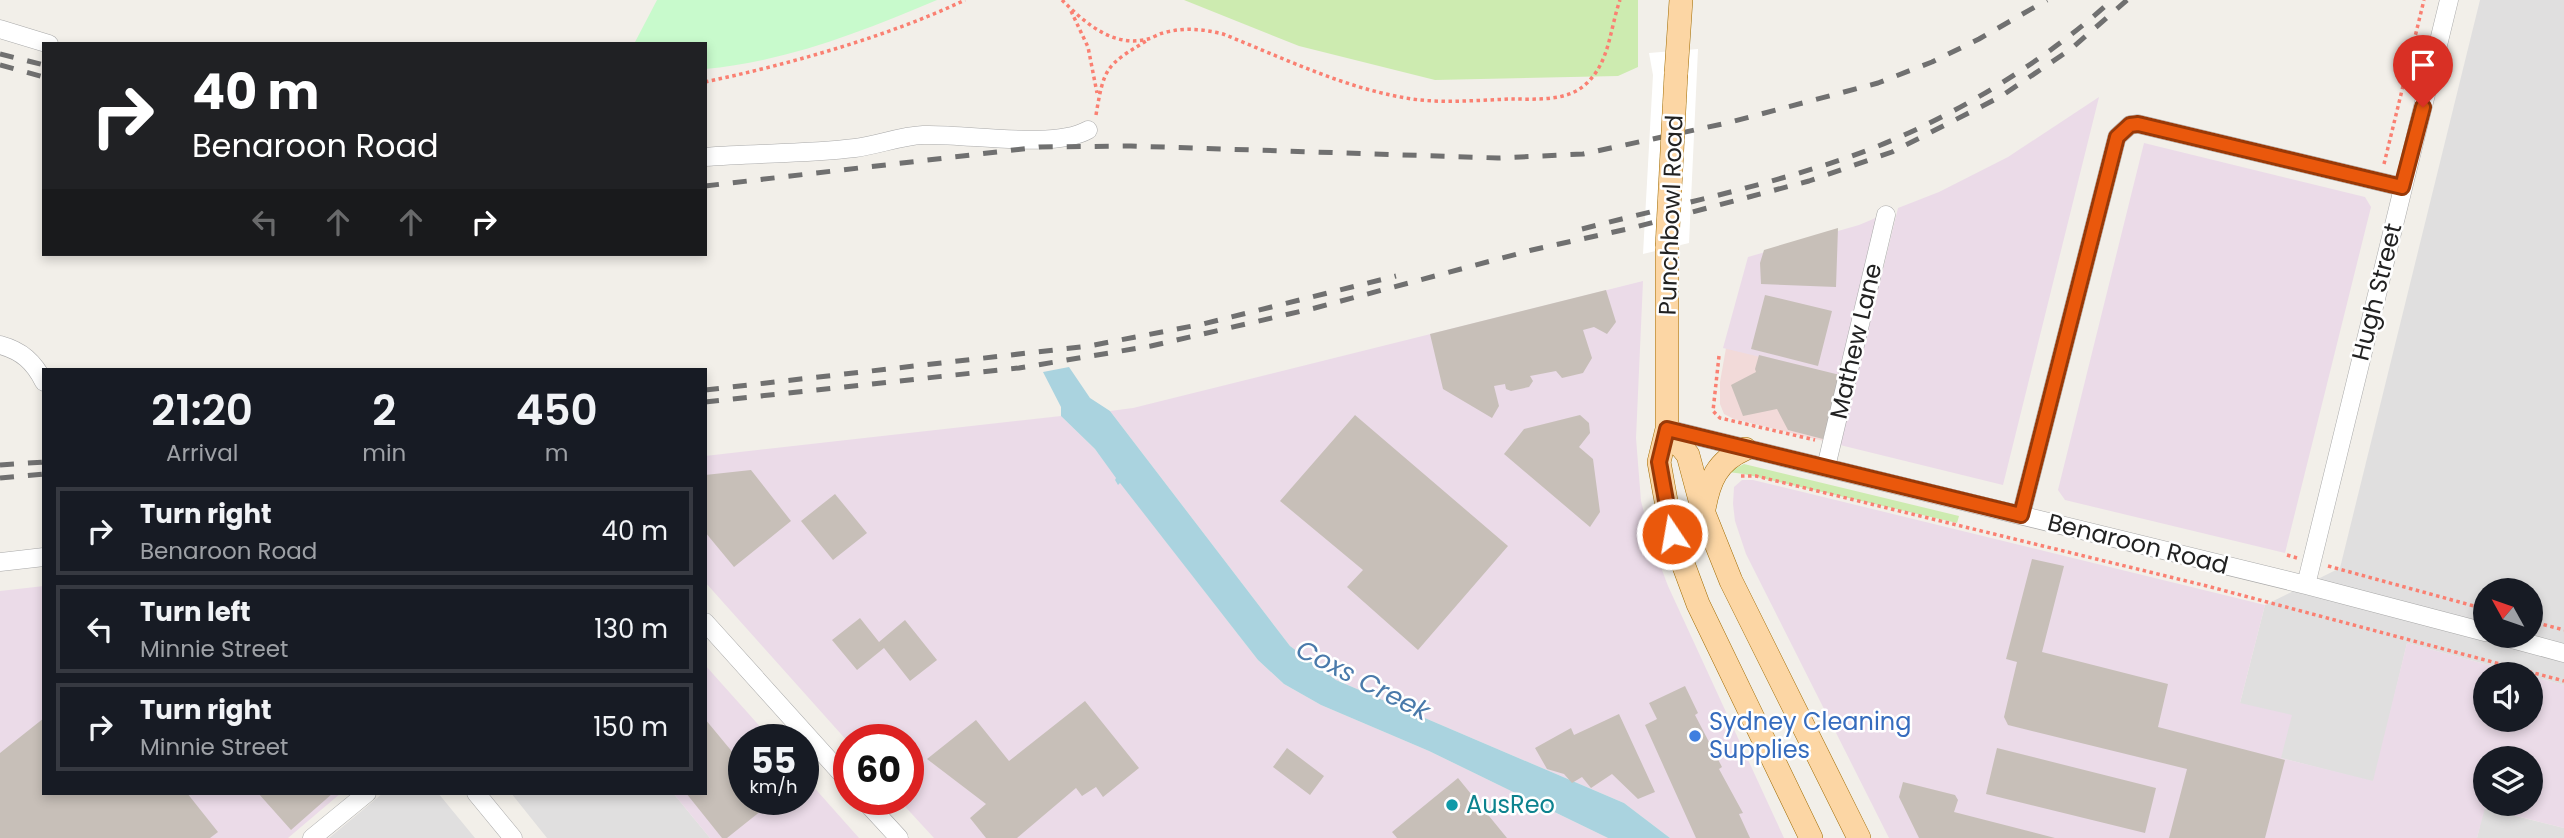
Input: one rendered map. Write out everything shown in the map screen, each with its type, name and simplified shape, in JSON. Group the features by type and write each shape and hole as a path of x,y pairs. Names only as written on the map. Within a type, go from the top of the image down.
{"main road":[{"name":"Punchbowl Road","path":"1681,0 1667,247 1667,429 1659,462 1661,483 1680,560 1698,604 1735,686 1811,838"},
{"path":"1667,429 1688,455 1703,511 1731,580 1859,838"},
{"path":"1703,511 1711,480 1717,470 1732,455 1745,449"}],"street":[{"name":"Hugh Street","path":"2305,585 2449,0"},
{"path":"0,29 42,42"},
{"path":"2021,515 2117,137 2123,130 2138,124 2402,187"},
{"path":"707,157 854,148 920,135 1009,139 1059,137 1088,130"},
{"name":"Mathew Lane","path":"1826,467 1886,215"},
{"path":"0,345 21,353 32,362 42,379"},
{"name":"Benaroon Road","path":"1667,429 2305,585 2473,629"},
{"path":"0,562 42,557"},
{"path":"707,624 833,764"},
{"path":"2543,647 2564,653"},
{"path":"312,838 365,795"},
{"path":"478,795 513,838"},
{"path":"878,815 899,838"}],"path":[{"path":"707,82 780,65 928,18 965,0"},
{"path":"1062,0 1084,21 1108,36 1119,40 1150,39"},
{"path":"1097,97 1107,71 1116,61 1150,39 1172,31 1204,29 1348,83 1420,100 1547,99 1577,91 1596,73 1607,51 1620,0"},
{"path":"2381,173 2424,0"},
{"path":"1068,7 1088,47 1094,67 1097,97 1095,117 1088,130"},
{"path":"1719,356 1713,411 1720,418 1824,442"},
{"path":"1733,478 1756,476 2207,586 2564,681"},
{"path":"2287,555 2473,606"},
{"path":"2543,624 2564,630"}],"shaded area":[{"path":"2480,0 2564,0 2564,685 2543,679 2543,662 2477,662 2407,643 2374,782 2281,758 2240,703 2265,605 2340,568"},
{"path":"2099,97 2003,485 1840,445 1898,208 1939,192 2008,157"},
{"path":"2144,143 2365,197 2371,207 2285,553 2065,500 2058,490"},
{"path":"1878,217 1840,376 1723,348 1748,257"},
{"path":"1643,281 1636,438 1641,501 1653,546 1668,586 1784,838 1670,838 1624,803 1336,680 1290,646 1110,411 1133,408"},
{"path":"1726,348 1840,376 1824,441 1734,419 1724,414 1720,404 1720,382"},
{"path":"1061,416 1095,449 1117,478 1115,480 1118,484 1120,482 1258,660 1284,684 1321,705 1429,751 1608,838 934,838 913,815 924,815 924,724 833,725 707,584 707,456"},
{"path":"1742,480 1753,480 2265,605 2240,703 2292,715 2281,758 2373,781 2407,643 2477,662 2473,662 2473,732 2543,732 2543,679 2564,685 2564,828 2517,816 2543,816 2543,746 2473,746 2473,816 2483,816 2477,838 1889,838 1746,554 1735,521 1734,487"},
{"path":"42,586 42,795 339,795 288,838 0,838 0,591"},
{"path":"707,667 758,724 728,724 728,815 819,815 819,793 833,809 833,815 839,815 859,838 710,838 675,795 707,795"},
{"path":"381,795 440,795 475,838 329,838"},
{"path":"513,795 675,795 710,838 547,838"},
{"path":"2482,816 2516,816 2564,828 2564,838 2477,838"}],"green space":[{"path":"657,0 937,0 824,44 735,65 707,69 707,42 635,42"},
{"path":"1184,0 1638,0 1638,67 1618,76 1435,80 1299,46"},
{"path":"1744,464 1959,516 1957,523 1728,472"}],"water":[{"path":"1069,367 1090,398 1110,411 1290,646 1336,680 1624,803 1670,838 1608,838 1429,751 1321,705 1284,684 1258,660 1120,483 1118,485 1095,449 1061,416 1061,407 1043,372"}],"pier":[{"path":"1698,49 1689,243 1643,254 1653,75 1649,53"}],"building":[{"path":"1838,228 1836,287 1761,284 1760,263 1764,250"},
{"path":"1606,290 1616,322 1607,334 1594,327 1583,330 1592,358 1583,373 1562,378 1556,371 1530,376 1533,381 1529,387 1511,391 1506,389 1505,384 1494,386 1499,406 1492,418 1443,389 1430,334"},
{"path":"1765,295 1832,311 1818,366 1751,349"},
{"path":"1759,355 1840,375 1823,439 1788,430 1777,409 1743,416 1731,385 1756,372"},
{"path":"1355,415 1508,546 1418,650 1347,587 1363,570 1280,501"},
{"path":"1580,415 1589,423 1590,433 1579,447 1593,459 1600,512 1590,527 1504,454 1524,429"},
{"path":"751,470 791,521 734,567 707,534 707,475"},
{"path":"835,494 867,533 833,560 801,521"},
{"path":"2032,559 2064,566 2042,652 2168,684 2158,727 2285,760 2265,838 2169,838 2187,769 2008,725 2004,717 2017,662 2006,659"},
{"path":"860,618 879,642 905,620 937,660 910,681 884,648 857,670 832,640"},
{"path":"1685,686 1698,713 1695,715 1722,767 1719,769 1743,813 1739,814 1750,838 1696,838 1645,725 1657,719 1649,703"},
{"path":"1085,701 1139,768 1103,797 1096,787 1082,796 1076,788 1017,838 986,838 970,818 986,804 927,759 976,720 1009,761"},
{"path":"1619,714 1655,792 1638,799 1612,774 1591,788 1582,777 1572,783 1564,774 1547,769 1535,748 1571,728 1574,735"},
{"path":"42,720 42,795 189,795 218,832 210,838 0,838 0,753"},
{"path":"707,721 728,747 728,815 756,815 727,838 722,838 688,795 707,795"},
{"path":"1287,748 1324,776 1310,795 1273,767"},
{"path":"1997,748 2156,788 2145,833 1986,794"},
{"name":"AusReo","path":"1458,778 1507,838 1397,838 1392,832"},
{"path":"1903,782 1955,795 1958,800 1954,812 2055,838 1919,838 1899,797"},
{"path":"260,795 331,795 291,830"}],"railway":[{"path":"707,186 1039,147 1131,146 1498,158 1583,154 1727,123 1878,83 1932,62 1979,39 2047,0"},
{"path":"1582,229 1783,178 1884,144 1954,111 1988,91 2053,48 2112,0"},
{"path":"707,402 1019,368 1151,346 1315,308 1532,250 1632,228 1809,181 1892,152 2000,97 2071,49 2127,0"},
{"path":"0,54 42,64"},
{"path":"0,65 42,76"},
{"path":"707,390 1089,346 1203,324 1396,276"},
{"path":"0,465 42,462"},
{"path":"0,478 42,474"}],"place":[{"name":"Sydney Cleaning Supplies","path":"1695,736"},
{"name":"AusReo","path":"1452,805"}],"route":[{"path":"1672,534 1659,462 1667,429 2021,515 2117,137 2123,130 2138,124 2402,187 2423,107"}],"water label":[{"name":"Coxs Creek","path":"1363,680"}]}
